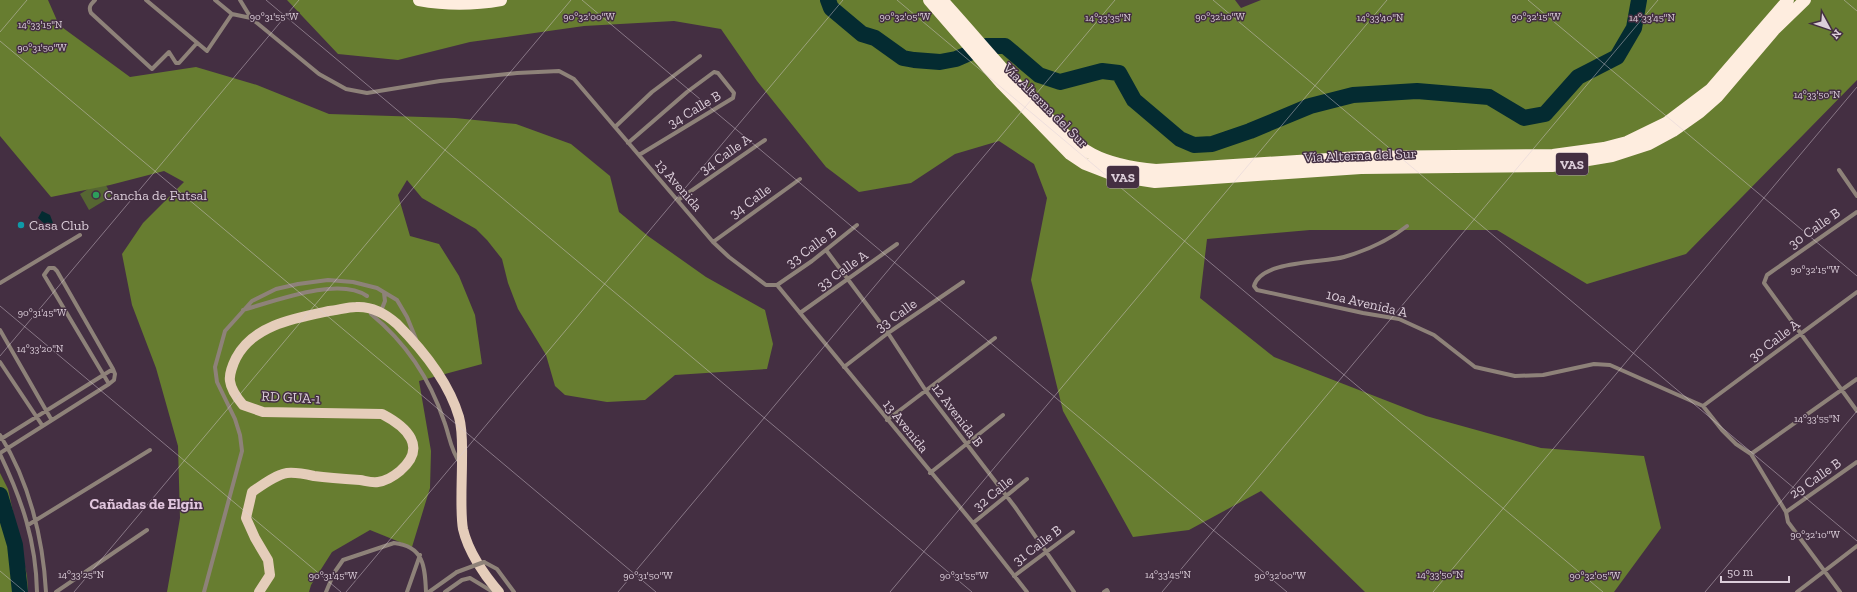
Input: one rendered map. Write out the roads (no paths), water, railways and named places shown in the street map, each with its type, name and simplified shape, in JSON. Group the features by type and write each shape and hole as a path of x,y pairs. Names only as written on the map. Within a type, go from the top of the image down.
{"highway":[{"path":"419,0 440,4 462,4 501,0"},
{"name":"Vía Alterna del Sur","path":"928,0 966,35"},
{"name":"Vía Alterna del Sur","path":"942,0 966,35 1004,79 1059,137 1092,154 1133,168 1201,173 1278,168 1552,166 1612,156 1649,144 1672,131 1700,112 1717,97 1774,30 1805,0"},
{"name":"Vía Alterna del Sur","path":"1278,168 1359,157 1553,155 1604,148 1627,142 1666,123 1711,89 1788,0"}],"main road":[{"name":"RD GUA-1","path":"259,592 270,574 268,560 255,538 246,518 252,492 285,473 297,472 335,478 378,482 392,477 411,459 414,450 412,440 407,432 397,422 382,414 263,412 243,405 230,381 233,364 242,346 268,327 310,315 356,307 372,309 376,313 396,323 421,350 442,382 459,418 462,441 463,528 468,544 499,592"}],"street":[{"path":"95,0 90,5 91,13 152,69 170,52 176,63 179,63 197,43"},
{"path":"146,0 208,51 232,14"},
{"name":"13 Avenida","path":"215,0 232,14 250,18 319,74 346,89 367,93 440,81 517,73 559,71 574,79 713,242 729,257 766,285 776,285 930,473 973,523 1027,592"},
{"path":"240,0 250,18"},
{"path":"615,127 652,92 700,56"},
{"name":"34 Calle B","path":"628,143 687,92 714,72 718,73 734,93 733,98 639,155"},
{"name":"34 Calle A","path":"678,200 765,140"},
{"path":"1839,170 1857,196"},
{"name":"34 Calle","path":"713,242 800,179"},
{"name":"30 Calle B","path":"1801,334 1764,283 1765,277 1857,212"},
{"name":"33 Calle B","path":"776,285 826,250 857,225"},
{"name":"10a Avenida A","path":"1407,226 1378,246 1343,258 1286,265 1267,271 1255,282 1254,286 1257,290 1363,313 1399,319 1434,336 1475,367 1522,376 1543,375 1594,364 1610,365 1703,406 1722,430 1736,444 1751,454 1786,512 1788,522 1840,592"},
{"path":"0,283 80,235"},
{"name":"33 Calle A","path":"800,313 897,244"},
{"name":"12 Avenida B","path":"826,250 888,333 926,391 1014,507 1074,592"},
{"path":"37,592 34,557 28,526 16,489 0,453 51,419 109,384 114,380 115,374 57,271 54,268 49,268 44,275 109,384"},
{"path":"204,592 242,451 237,425 217,382 215,367 225,331 243,310 252,301 276,289 328,280 353,282 377,288 397,300 407,317 421,350"},
{"name":"33 Calle","path":"844,367 888,333 962,282"},
{"path":"243,310 312,290 340,288 359,290 367,296"},
{"name":"30 Calle A","path":"1703,406 1857,292"},
{"path":"384,293 385,301 376,313 382,323 413,357 432,390 445,421 452,452 462,466"},
{"path":"0,330 51,419"},
{"path":"1801,334 1857,410"},
{"path":"887,420 995,338"},
{"path":"0,362 42,425"},
{"path":"46,592 43,556 36,522 24,485 8,447 1,438 113,370"},
{"path":"1751,454 1857,379"},
{"path":"930,473 1003,415"},
{"path":"28,526 150,450"},
{"name":"29 Calle B","path":"1786,512 1857,462"},
{"name":"32 Calle","path":"973,523 1027,479"},
{"path":"56,592 147,530"},
{"name":"31 Calle B","path":"1014,576 1072,532"},
{"path":"326,592 337,566 343,560 351,556 394,543 402,544 420,555 425,570 428,592 457,572 484,562 497,569 514,592"},
{"path":"1797,592 1857,546"},
{"path":"407,592 420,555"},
{"path":"445,592 462,580 470,578 493,592"}],"waterway":[{"path":"828,0 831,8 862,34 875,38 903,58 940,62 956,59 986,46 1005,46 1039,75 1060,82 1102,71 1119,73 1134,100 1180,139 1194,145 1212,144 1250,131 1310,106 1353,95 1417,91 1489,97 1524,118 1545,114 1578,77 1617,57 1634,28 1639,0"},
{"path":"0,495 15,545 20,592"}],"place":[{"name":"Cancha de Futsal","path":"96,195"},
{"name":"Casa Club","path":"21,225"}],"district":[{"name":"Cañadas de Elgin","path":"146,504"}]}
